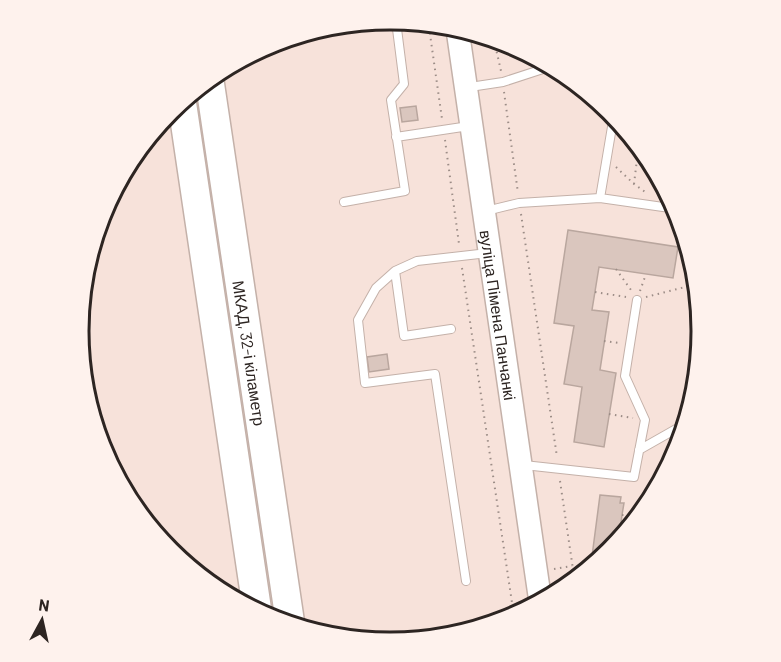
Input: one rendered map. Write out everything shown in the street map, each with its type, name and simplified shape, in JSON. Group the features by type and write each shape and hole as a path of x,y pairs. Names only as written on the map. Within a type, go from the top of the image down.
{"highway":[{"name":"МКАД, 32-і кіламетр","path":"211,89 289,614"},
{"name":"МКАД, 32-і кіламетр","path":"183,113 256,600"}],"street":[{"name":"вуліца Пімена Панчанкі","path":"459,38 539,593"}],"lane":[{"path":"344,202 405,191 391,100 404,84 397,30"},
{"path":"465,88 503,82 541,70"},
{"path":"396,137 470,126"},
{"path":"600,198 612,128"},
{"path":"484,211 519,203 600,198 665,208"},
{"path":"466,581 435,374 365,384 358,320 376,288 395,271 417,261 490,252"},
{"path":"395,271 404,336 451,329"},
{"path":"519,465 634,477 645,420 625,376 638,300"},
{"path":"639,450 675,430"}],"path":[{"path":"430,33 460,256 513,606"},
{"path":"496,49 503,82 573,571"},
{"path":"607,159 634,184 662,201"},
{"path":"634,184 637,159"},
{"path":"616,269 638,300"},
{"path":"638,300 646,274"},
{"path":"595,292 638,300 688,286"},
{"path":"604,341 630,345"},
{"path":"609,414 645,420"},
{"path":"622,515 628,515"}],"building":[{"path":"416,106 418,120 402,122 400,108"},
{"path":"568,230 678,247 673,278 599,267 592,310 609,312 600,370 616,373 604,447 574,442 582,387 564,384 574,326 554,323"},
{"path":"387,354 389,369 369,372 367,357"},
{"path":"600,495 621,497 620,503 624,503 621,524 592,554"}]}
